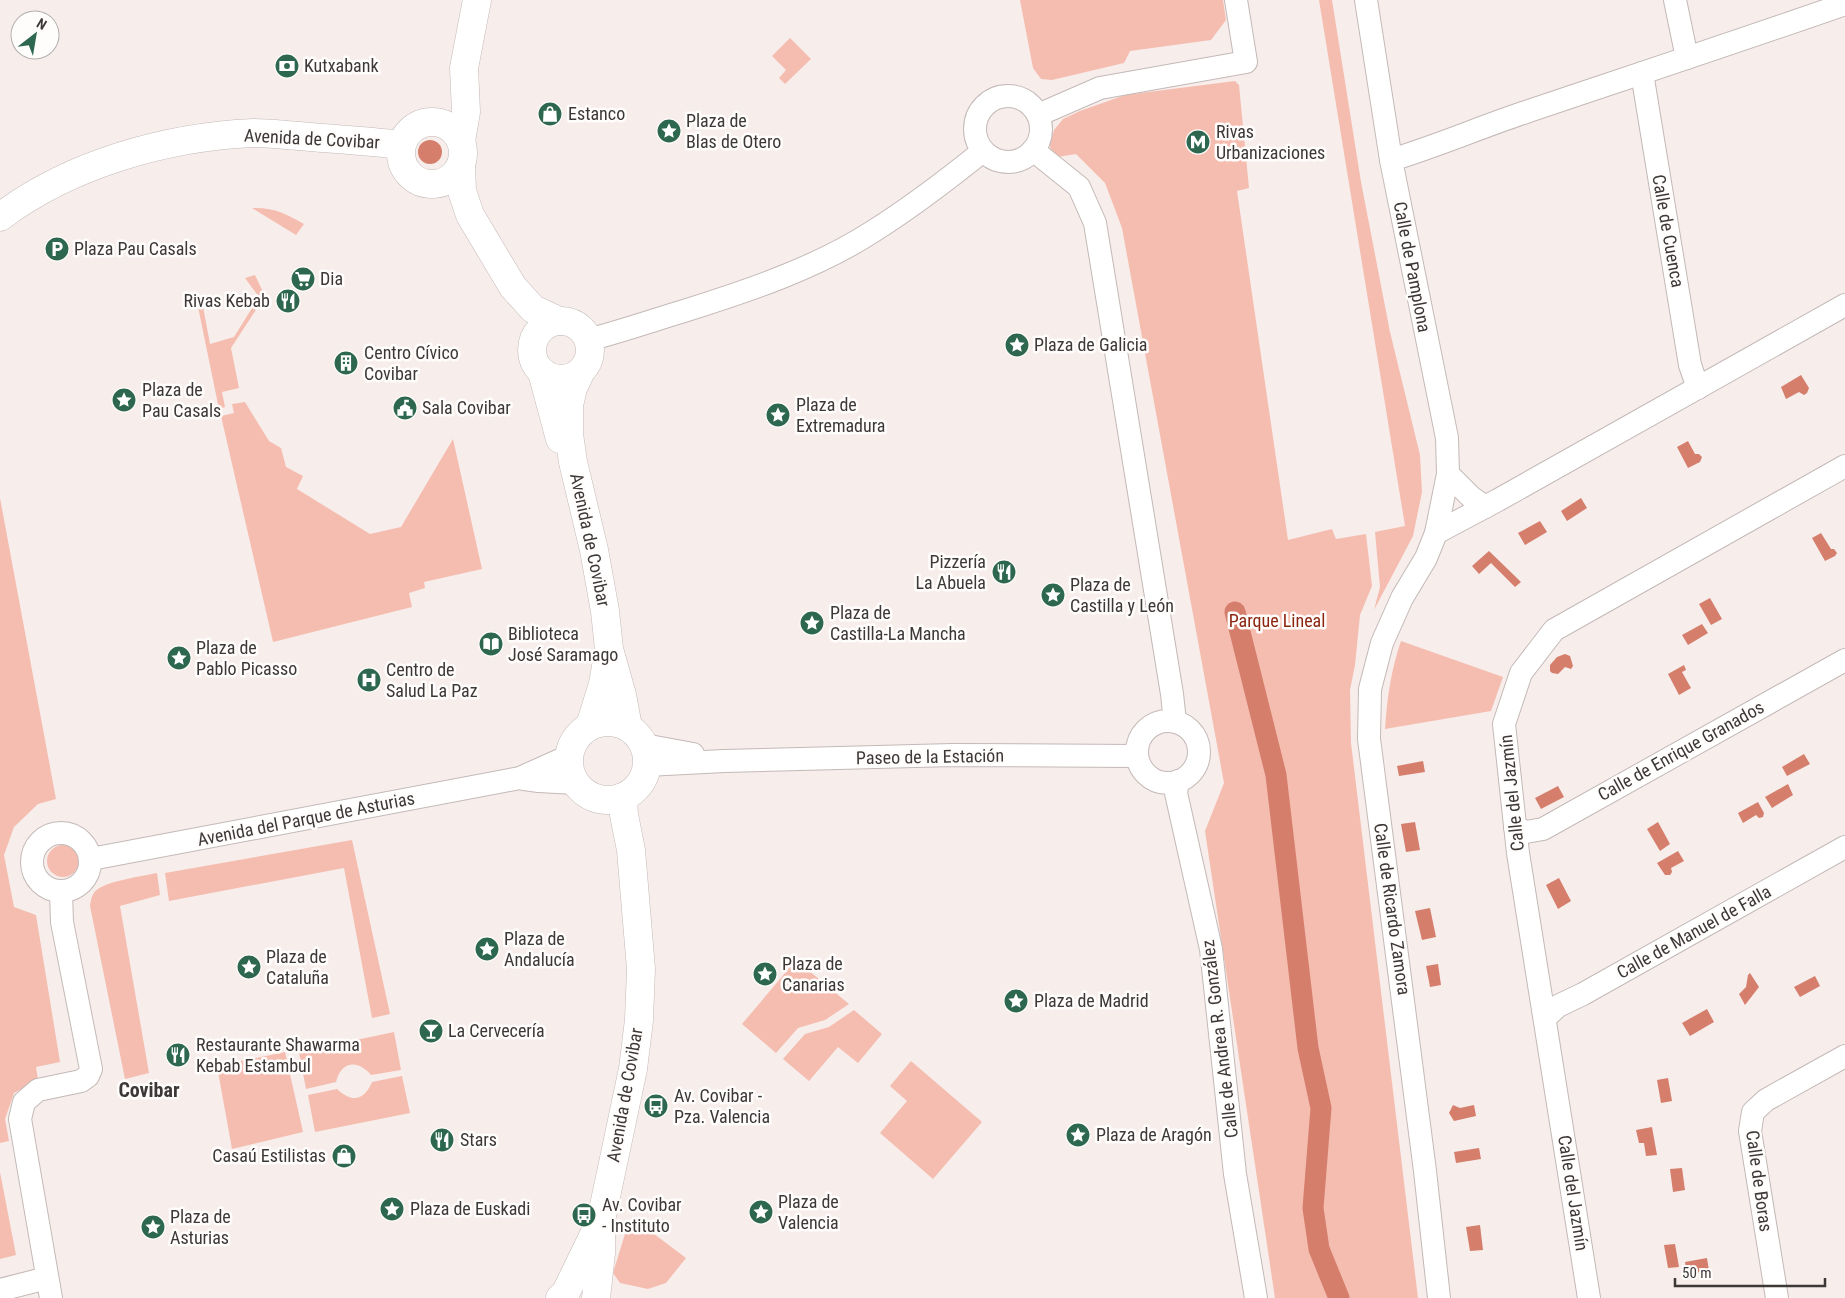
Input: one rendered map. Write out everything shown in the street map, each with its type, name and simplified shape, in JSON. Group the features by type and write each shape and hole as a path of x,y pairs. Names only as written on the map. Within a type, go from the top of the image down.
{"street":[{"path":"477,0 464,68 466,112 461,153 462,191 470,216 513,287 533,309 580,328 588,340 589,358 580,373 561,379 542,372 534,360 532,345 513,287"},
{"path":"1038,115 1100,88 1246,62 1236,0"},
{"name":"Calle de Pamplona","path":"1366,0 1391,160 1447,438 1448,474 1436,533"},
{"path":"1675,0 1687,58"},
{"path":"1391,160 1419,152 1518,114 1845,4"},
{"path":"427,122 444,103 464,68"},
{"name":"Calle de Cuenca","path":"1642,73 1690,365 1698,388"},
{"path":"1003,96 1019,98 1032,106 1041,124 1041,134 1033,150 1019,160 1002,162 992,158 977,143 975,122 978,112 993,98 1003,96"},
{"path":"425,183 440,183 452,176 461,153 455,132 437,122 427,122 416,126 407,134 401,145 401,157 405,169 414,178 425,183 470,216"},
{"name":"Avenida de Covibar","path":"0,217 10,209 69,175 122,157 182,141 254,133 401,145"},
{"path":"1033,150 1079,187 1095,223 1175,722"},
{"path":"588,340 620,332 729,296 809,265 872,232 940,187 983,151"},
{"path":"1436,533 1845,305"},
{"path":"532,345 545,326 559,321"},
{"name":"Avenida de Covibar","path":"542,372 558,436 573,462"},
{"name":"Avenida de Covibar","path":"580,373 573,388 569,405 569,434 573,462 594,550 605,611 609,649 622,695 640,746"},
{"name":"Calle del Jazmín","path":"1589,1298 1515,828 1504,724 1521,673 1554,630 1845,466"},
{"path":"1448,474 1471,498 1485,507"},
{"name":"Calle de Ricardo Zamora","path":"1436,533 1426,558 1402,598 1382,643 1370,689 1369,739 1424,1162 1438,1298"},
{"name":"Avenida de Covibar","path":"590,726 603,684 609,649"},
{"name":"Calle de Enrique Granados","path":"1515,828 1526,832 1542,829 1845,660"},
{"path":"609,721 640,746 643,778 635,790 615,798 589,795 575,782 570,770 569,756 576,738 590,726 609,721"},
{"path":"1165,721 1175,722 1192,732 1197,740 1198,760 1194,769 1187,777 1178,782 1160,782 1144,772 1137,756 1137,746 1147,729 1165,721"},
{"name":"Paseo de la Estación","path":"640,746 724,761 976,755 1137,756"},
{"name":"Avenida del Parque de Asturias","path":"91,859 520,778 569,756"},
{"name":"Avenida del Parque de Asturias","path":"520,778 539,781 575,782"},
{"name":"Calle de Andrea R. González","path":"1178,782 1176,793 1211,949 1235,1174 1256,1298"},
{"name":"Avenida de Covibar","path":"594,1298 601,1253 601,1220 633,1069 639,1020 640,969 631,850 615,798"},
{"path":"66,833 75,836 88,850 91,859 90,869 80,886 61,892 43,886 36,878 33,870 32,860 34,851 39,843 47,837 56,834 66,833"},
{"name":"Calle de Manuel de Falla","path":"1545,1018 1558,1006 1591,990 1845,847"},
{"path":"0,1290 49,1288 20,1119 24,1102 38,1090 81,1081 88,1076 91,1069 62,922 61,892"},
{"name":"Calle de Boras","path":"1777,1298 1750,1131 1754,1112 1766,1100 1845,1056"},
{"name":"Avenida de Covibar","path":"562,1296 601,1220"},
{"path":"562,1296 581,1294 594,1298"}],"green space":[{"path":"1020,0 1223,0 1226,20 1211,40 1130,51 1124,63 1052,80 1041,79 1033,68"},
{"path":"1319,0 1332,0 1361,182 1390,332 1420,455 1422,492 1413,536 1374,610 1380,587 1375,532 1405,526"},
{"path":"790,38 811,59 785,84 779,78 786,70 772,56"},
{"name":"Parque Lineal","path":"1235,81 1239,85 1249,188 1237,191 1288,540 1332,529 1336,539 1366,534 1372,586 1360,615 1355,665 1350,690 1351,743 1418,1298 1275,1298 1205,831 1224,783 1122,228 1105,183 1076,154 1051,158 1050,144 1054,130 1063,119 1080,111 1125,95"},
{"path":"252,208 280,212 304,224 296,235"},
{"path":"255,275 265,296 231,348 239,388 222,392 225,407 219,409 197,302 202,301 210,344 234,337 259,297 245,278"},
{"path":"245,402 269,441 281,448 286,467 303,476 297,489 370,534 401,527 453,439 482,569 424,582 425,588 409,593 412,607 273,642 221,416 234,413 232,404"},
{"path":"0,498 56,799 38,804 14,827 4,855 14,907 36,915 60,1062 36,1067 38,1080 14,1093 5,1119 9,1141 0,1143"},
{"path":"1401,641 1503,677 1491,711 1385,729 1390,684"},
{"path":"352,840 390,1014 372,1018 344,868 169,901 165,873"},
{"path":"63,845 75,849 79,861 75,873 63,877 51,873 47,861 51,849"},
{"path":"157,873 160,895 120,906 149,1073 125,1079 90,903 94,892 103,886"},
{"path":"796,960 849,1004 825,1020 798,1028 776,1053 742,1024"},
{"path":"854,1010 882,1034 858,1063 838,1047 809,1081 783,1059 805,1034 829,1027"},
{"path":"394,1032 401,1070 371,1075 361,1066 346,1066 338,1075 336,1082 306,1089 299,1052"},
{"path":"285,1052 303,1132 232,1149 217,1066"},
{"path":"911,1061 982,1122 933,1179 880,1133 907,1101 890,1086"},
{"path":"402,1076 410,1113 315,1132 308,1095 337,1089 348,1096 357,1098 365,1093 372,1082"},
{"path":"0,1172 16,1255 0,1259"},
{"path":"634,1219 686,1258 666,1283 648,1289 620,1283 613,1273 629,1221"}],"shaded area":[{"path":"430,140 435,141 441,147 441,157 435,163 430,164 425,163 419,157 418,152 419,147 425,141"},
{"path":"1801,375 1809,388 1807,393 1804,395 1799,392 1786,399 1781,387"},
{"path":"1688,441 1695,454 1699,454 1702,457 1700,462 1688,468 1677,447"},
{"path":"1581,498 1587,508 1567,521 1561,511"},
{"path":"1540,521 1547,532 1525,545 1518,533"},
{"path":"1821,533 1831,549 1834,549 1837,553 1825,561 1812,538"},
{"path":"1489,551 1521,582 1515,587 1491,563 1479,574 1472,566"},
{"path":"1710,598 1722,619 1711,625 1699,604"},
{"path":"1702,624 1708,633 1688,645 1682,635"},
{"path":"1565,654 1570,656 1573,666 1571,669 1565,667 1558,674 1552,673 1550,665 1557,657"},
{"path":"1684,665 1686,670 1682,672 1691,688 1679,695 1668,674"},
{"path":"1804,754 1810,764 1787,776 1782,767"},
{"path":"1423,761 1425,772 1399,776 1397,766"},
{"path":"1788,784 1793,795 1772,808 1765,797"},
{"path":"1558,786 1564,797 1541,809 1535,798"},
{"path":"1758,802 1764,813 1763,817 1759,818 1756,815 1743,823 1738,813"},
{"path":"1415,822 1420,850 1406,852 1401,824"},
{"path":"1658,822 1670,844 1660,851 1647,829"},
{"path":"1678,851 1684,861 1671,868 1672,872 1670,875 1665,875 1657,863"},
{"path":"1559,878 1571,901 1558,909 1546,885"},
{"path":"1430,908 1436,937 1422,940 1415,911"},
{"path":"1438,964 1441,985 1430,987 1426,966"},
{"path":"1750,973 1759,987 1745,1005 1739,994 1746,987"},
{"path":"1815,976 1820,986 1800,997 1794,987"},
{"path":"1707,1009 1714,1022 1690,1036 1682,1023"},
{"path":"1668,1078 1672,1101 1661,1103 1657,1080"},
{"path":"1453,1105 1460,1108 1474,1105 1476,1116 1454,1121 1449,1113"},
{"path":"1652,1127 1657,1155 1646,1156 1644,1143 1639,1143 1636,1130"},
{"path":"1479,1148 1481,1159 1456,1163 1454,1152"},
{"path":"1682,1168 1685,1190 1673,1192 1670,1169"},
{"path":"1480,1225 1483,1250 1470,1251 1466,1227"},
{"path":"1675,1244 1679,1267 1668,1268 1664,1245"},
{"path":"1707,1258 1709,1271 1687,1274 1685,1262"}],"waterway":[{"path":"1235,612 1276,775 1308,1048 1321,1108 1313,1208 1319,1249 1339,1298"}],"place":[{"name":"Kutxabank","path":"287,66"},
{"name":"Estanco","path":"550,114"},
{"name":"Plaza de Blas de Otero","path":"669,131"},
{"name":"Rivas Urbanizaciones","path":"1198,142"},
{"name":"Plaza Pau Casals","path":"57,249"},
{"name":"Dia","path":"303,279"},
{"name":"Rivas Kebab","path":"288,301"},
{"name":"Plaza de Galicia","path":"1017,345"},
{"name":"Centro Cívico Covibar","path":"346,363"},
{"name":"Plaza de Pau Casals","path":"124,400"},
{"name":"Sala Covibar","path":"405,408"},
{"name":"Plaza de Extremadura","path":"778,415"},
{"name":"Pizzería La Abuela","path":"1004,572"},
{"name":"Plaza de Castilla y León","path":"1053,595"},
{"name":"Plaza de Castilla-La Mancha","path":"812,623"},
{"name":"Biblioteca José Saramago","path":"491,644"},
{"name":"Plaza de Pablo Picasso","path":"179,658"},
{"name":"Centro de Salud La Paz","path":"369,680"},
{"name":"Plaza de Andalucía","path":"487,949"},
{"name":"Plaza de Cataluña","path":"249,967"},
{"name":"Plaza de Canarias","path":"765,974"},
{"name":"Plaza de Madrid","path":"1016,1001"},
{"name":"La Cervecería","path":"431,1031"},
{"name":"Restaurante Shawarma Kebab Estambul","path":"178,1055"},
{"name":"Av. Covibar - Pza. Valencia","path":"656,1106"},
{"name":"Plaza de Aragón","path":"1078,1135"},
{"name":"Stars","path":"442,1140"},
{"name":"Casaú Estilistas","path":"344,1156"},
{"name":"Plaza de Euskadi","path":"392,1209"},
{"name":"Plaza de Valencia","path":"761,1212"},
{"name":"Av. Covibar - Instituto","path":"584,1215"},
{"name":"Plaza de Asturias","path":"153,1227"}],"district":[{"name":"Covibar","path":"149,1090"}]}
